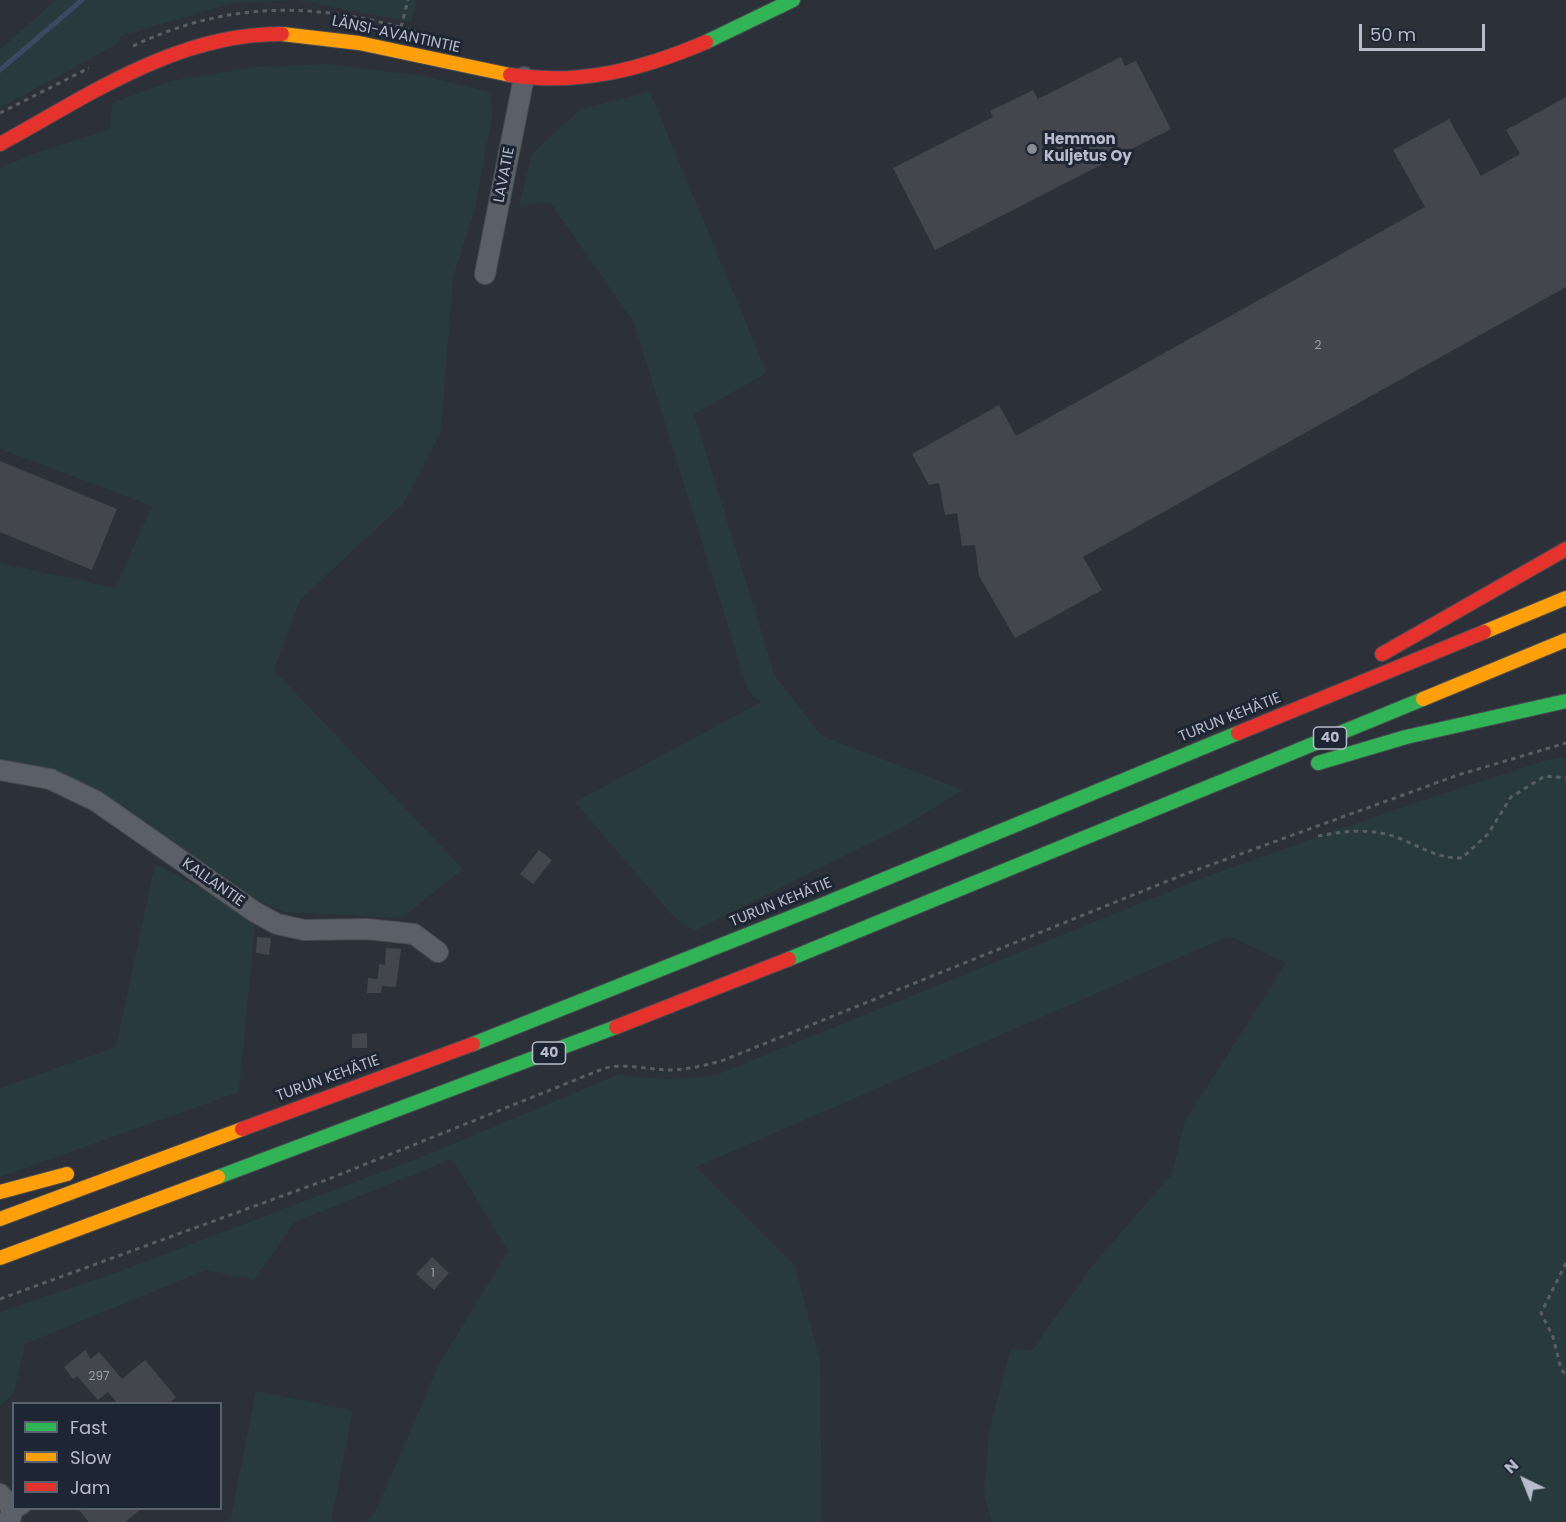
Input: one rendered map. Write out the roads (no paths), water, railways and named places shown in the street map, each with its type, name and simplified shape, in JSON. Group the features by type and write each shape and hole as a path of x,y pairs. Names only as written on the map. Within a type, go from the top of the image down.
{"main road":[{"name":"LÄNSI-AVANTINTIE","path":"0,144 165,56 192,46 240,36 272,34 318,36 524,77 587,78 655,64 793,0"},
{"path":"1374,658 1566,549"},
{"name":"TURUN KEHÄTIE","path":"0,1219 240,1128 494,1036 817,907 1566,598"},
{"name":"40","path":"0,1258 406,1108 868,929 1566,640"},
{"path":"1244,729 1345,673"},
{"path":"1304,767 1406,737 1566,700"},
{"path":"1093,835 1259,782"},
{"path":"105,1164 240,1128"},
{"path":"0,1192 82,1170"}],"street":[{"name":"LAVATIE","path":"485,274 524,77"},
{"name":"KALLANTIE","path":"0,770 50,779 96,801 255,912 277,924 304,930 367,929 414,934 438,952"},
{"path":"0,1494 11,1507 14,1516"}],"waterway":[{"path":"0,70 82,0"}],"place":[{"name":"Hemmon Kuljetus Oy","path":"1032,149"}]}
